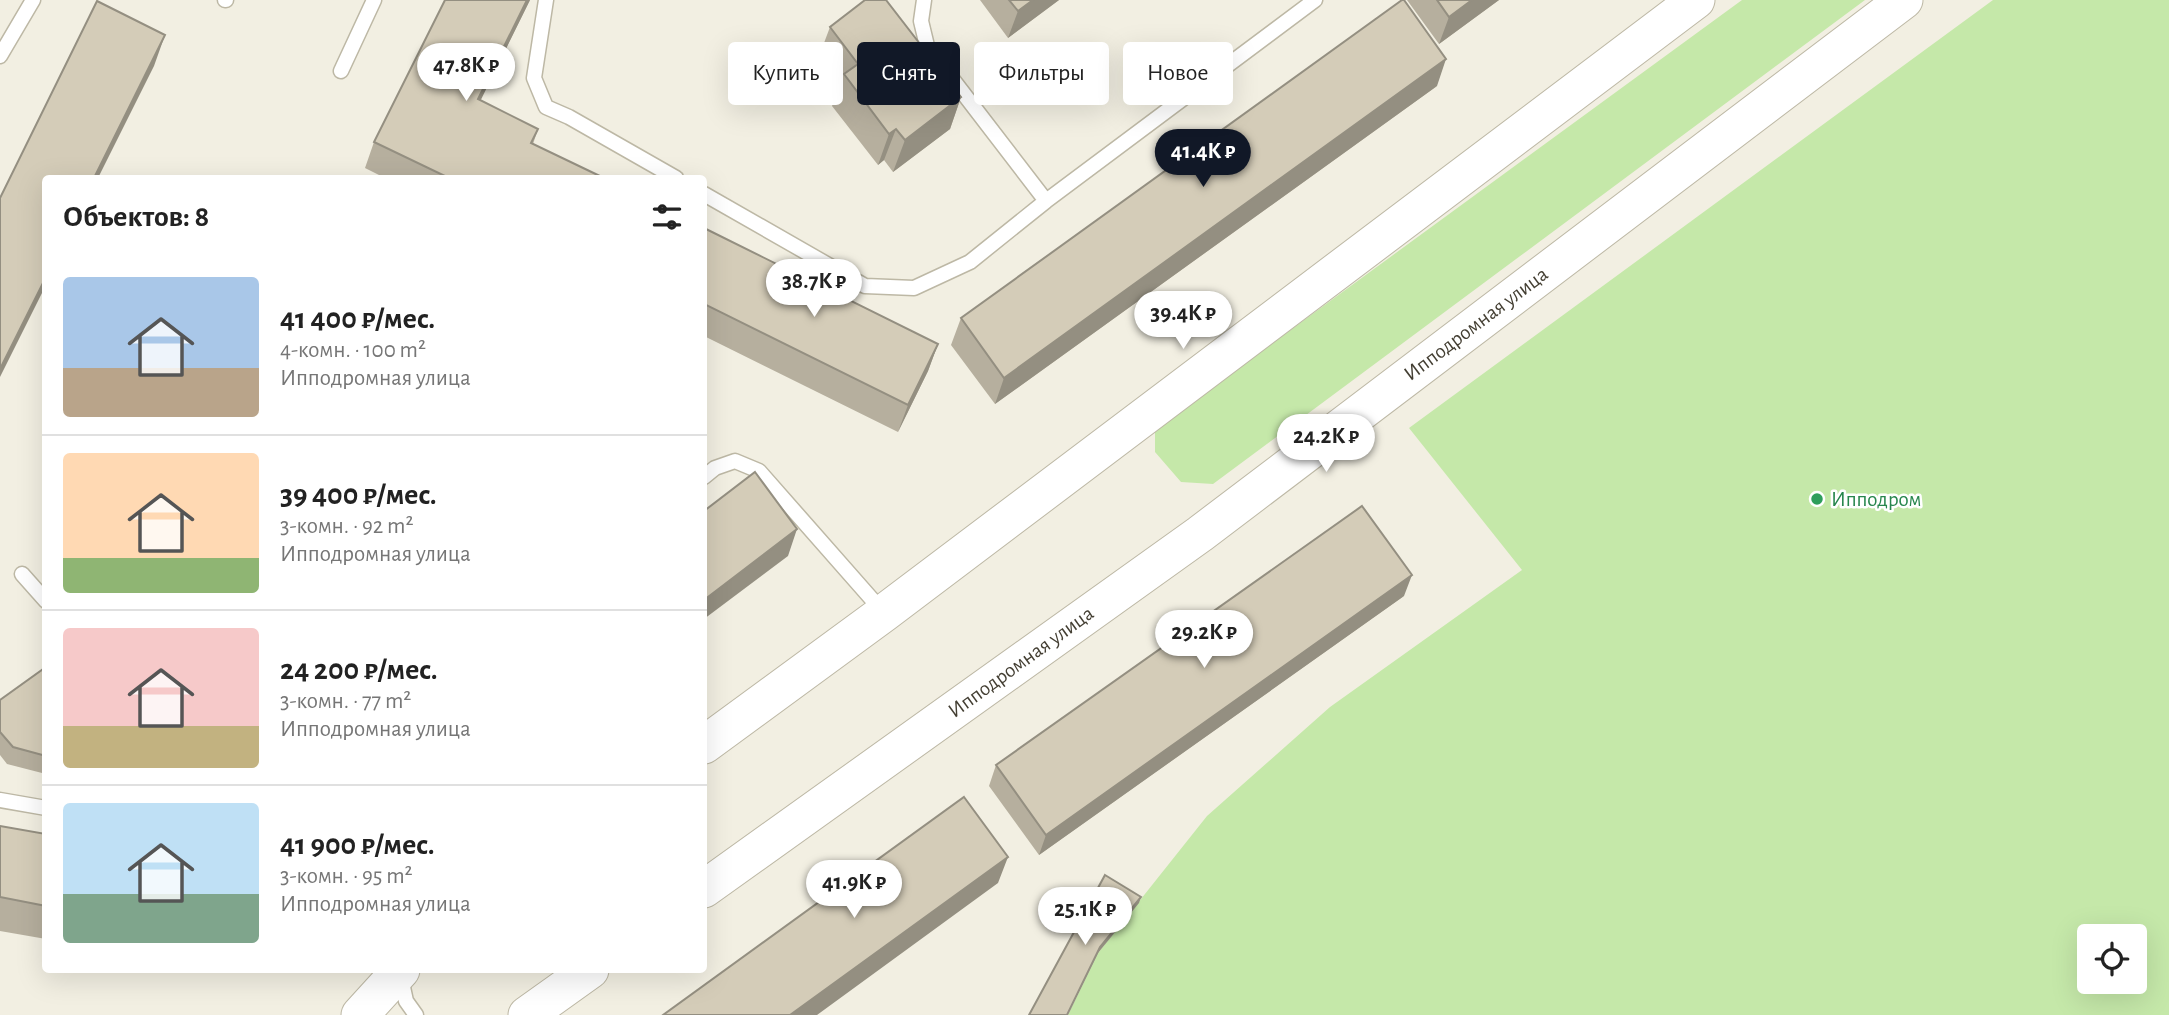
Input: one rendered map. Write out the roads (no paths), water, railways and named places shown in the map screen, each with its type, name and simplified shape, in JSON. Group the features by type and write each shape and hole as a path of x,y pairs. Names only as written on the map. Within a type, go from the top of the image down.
{"street":[{"path":"707,744 1696,0"},
{"name":"Ипподромная улица","path":"707,886 1200,534 1905,0"},
{"path":"360,1015 398,973"},
{"path":"527,1015 586,973"}],"lane":[{"path":"0,55 33,0"},
{"path":"341,71 373,0"},
{"path":"546,0 534,78 546,107 569,117 671,175"},
{"path":"923,0 921,21 927,46 1046,201"},
{"path":"707,196 865,286 914,288 970,262 1046,201 1315,0"},
{"path":"707,475 715,468 735,461 759,471 884,613"},
{"path":"22,574 42,596"},
{"path":"0,800 42,807"},
{"path":"401,973 401,985 406,1001 416,1015"}],"place":[{"name":"Ипподром","path":"1817,499"}]}
